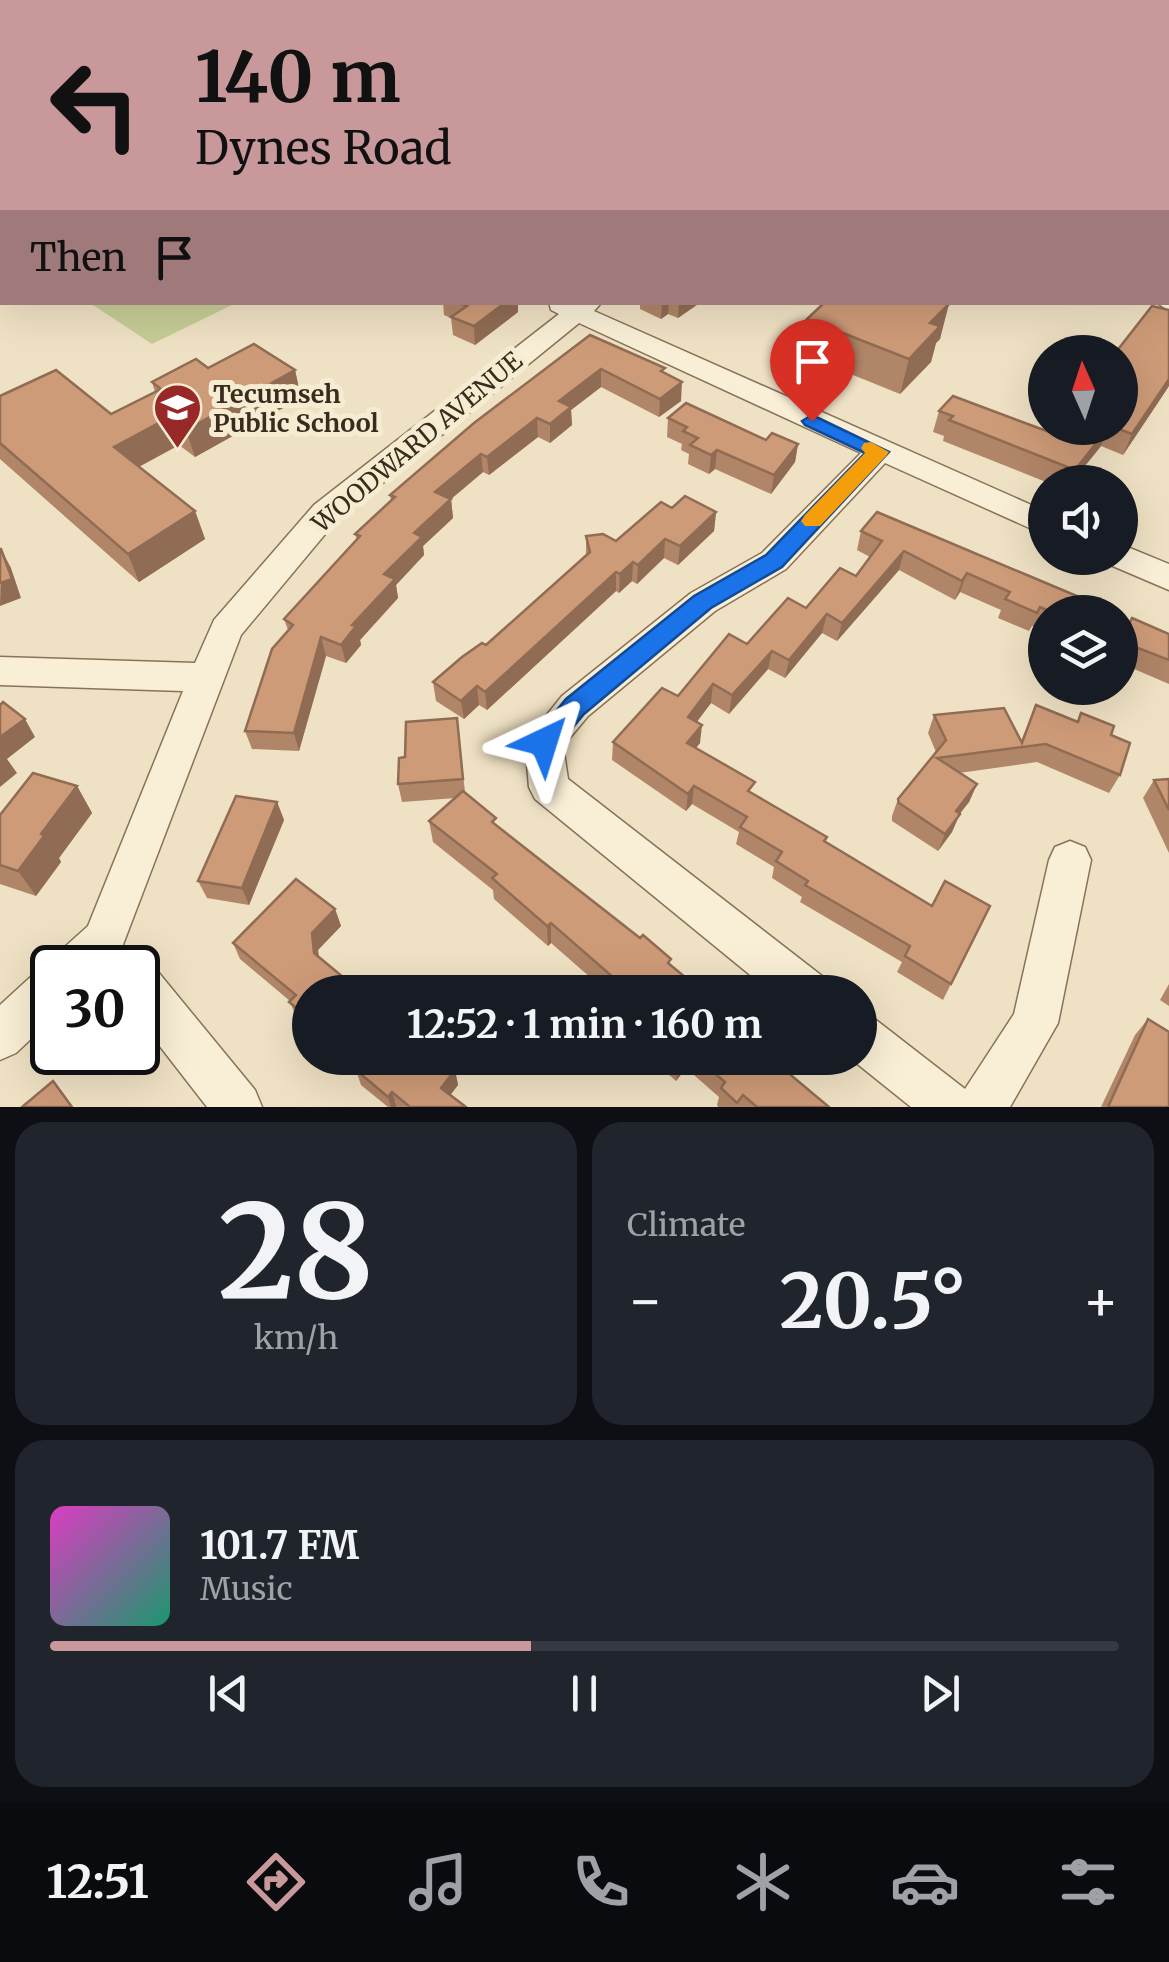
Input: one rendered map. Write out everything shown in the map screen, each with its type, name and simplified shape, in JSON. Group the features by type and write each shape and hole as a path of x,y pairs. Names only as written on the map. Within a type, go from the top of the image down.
{"street":[{"path":"574,306 879,452 1028,517"},
{"name":"WOODWARD AVENUE","path":"106,945 226,629 325,513 574,306"},
{"path":"785,975 548,786 544,742 575,706 702,602 774,561 879,452"},
{"path":"1138,564 1169,578"},
{"path":"0,671 208,678"},
{"path":"982,1107 1035,1024 1070,860"},
{"path":"0,1037 30,1009"},
{"path":"160,1010 238,1107"},
{"path":"877,1050 949,1107"}],"green space":[{"path":"93,305 232,305 152,344"}],"building":[{"path":"502,305 474,326 451,317 467,306"},
{"path":"822,305 948,305 930,323 940,326 909,359 807,319"},
{"path":"1152,306 1169,310 1169,379 1138,425 1138,335 1129,335"},
{"path":"590,335 665,368 661,371 682,382 660,399 601,369 559,401 571,407 550,424 537,418 487,457 481,454 435,492 451,499 414,533 422,537 384,574 395,579 352,625 356,626 341,645 321,637 294,733 245,731 272,649 293,625 284,619 360,536 355,534 395,497 390,495 474,423"},
{"path":"254,344 295,370 186,430 170,417 114,447 195,511 128,554 0,443 0,396 56,370 111,414 161,389 152,382 196,359 208,368"},
{"path":"953,396 1028,424 1028,445 1095,445 1079,465 1062,465 949,420 953,416 939,411"},
{"path":"686,403 766,440 772,433 798,444 774,475 717,450 711,455 690,445 698,438 683,431 687,427 668,418"},
{"path":"685,496 716,512 680,546 665,539 638,565 633,562 620,574 616,572 485,692 477,686 461,701 433,682 482,643 486,645 590,552 586,536 603,534 616,541 661,502 672,508"},
{"path":"877,512 1074,595 1028,595 1028,609 1005,599 1010,592 967,573 962,581 904,551 842,623 827,614 789,660 772,651 732,695 713,684 688,717 702,725 687,743 755,782 748,791 932,906 945,881 990,906 951,984 905,956 910,946 805,885 808,881 776,861 782,852 740,827 747,817 694,786 688,794 613,742 662,688 678,696 729,634 747,644 788,598 806,608 840,568 856,576 882,541 861,531"},
{"path":"0,549 12,579 0,583"},
{"path":"1138,621 1169,634 1169,660 1138,648"},
{"path":"3,702 25,719 0,737 0,705"},
{"path":"1036,705 1078,722 1081,713 1114,726 1111,735 1130,743 1120,775 1046,744 937,758 977,784 956,811 960,814 945,834 899,803 898,799 946,740 934,715 1004,708 1022,743"},
{"path":"457,718 463,779 398,784 399,758 405,757 406,722"},
{"path":"33,773 77,786 18,871 0,865 0,815"},
{"path":"1169,779 1169,810 1154,780"},
{"path":"463,791 496,818 492,822 640,938 643,935 671,959 668,963 682,975 611,975 551,923 547,926 492,878 497,874 429,821"},
{"path":"236,796 277,802 242,888 198,881"},
{"path":"296,879 335,909 312,933 314,953 341,975 292,975 292,992 233,943"},
{"path":"1148,1019 1169,1032 1169,1107 1108,1107"},
{"path":"362,1075 451,1075 441,1088 466,1107 410,1107 392,1092 388,1097"},
{"path":"717,1075 791,1075 829,1107 757,1107 743,1095 737,1103 721,1088 725,1082"},
{"path":"53,1081 72,1107 22,1107"}],"slow traffic":[{"path":"812,521 879,452 871,448"}],"place":[{"name":"Tecumseh Public School","path":"178,450"}],"route":[{"path":"544,742 575,706 702,602 774,561 879,452 812,421"}]}
